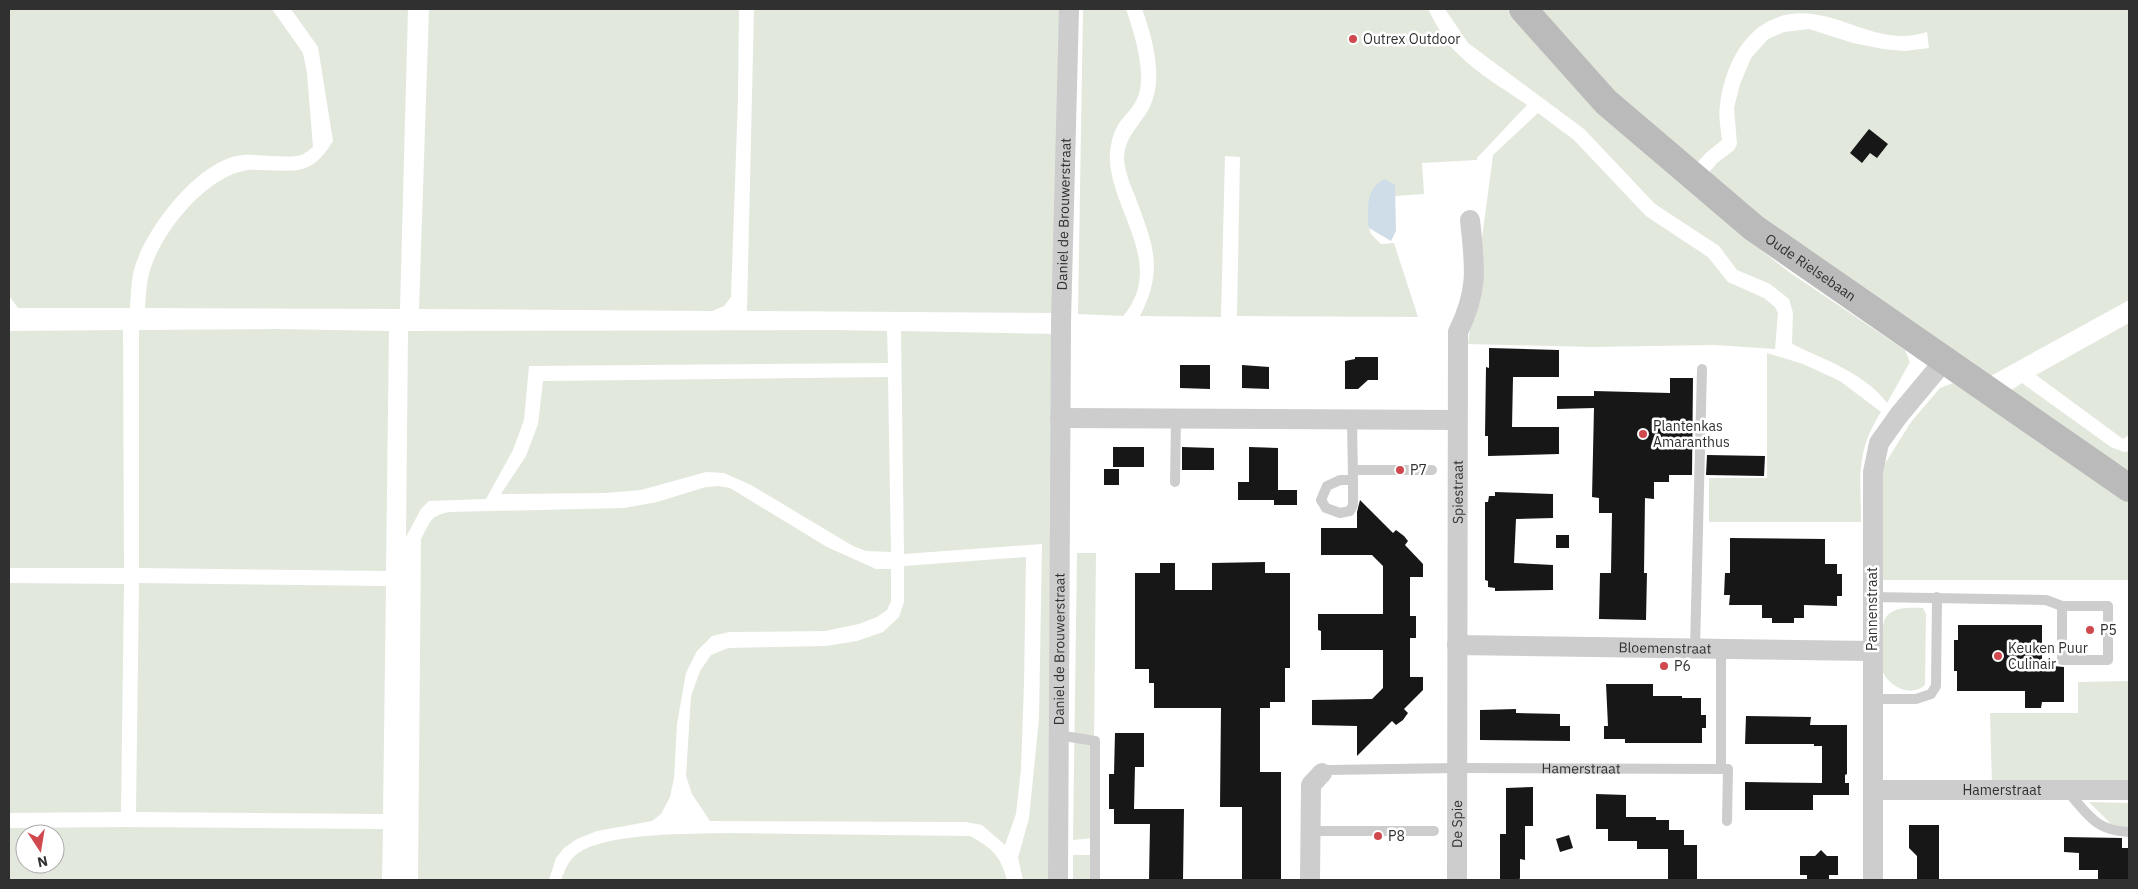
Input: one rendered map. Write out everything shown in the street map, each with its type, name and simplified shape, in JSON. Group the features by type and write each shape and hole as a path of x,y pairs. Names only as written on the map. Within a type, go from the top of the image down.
{"street":[{"name":"Daniel de Brouwerstraat","path":"1058,880 1060,418 1069,9"},
{"name":"Oude Rielsebaan","path":"1523,9 1606,102 1754,228 2129,488"},
{"name":"Spiestraat","path":"1457,768 1458,332 1470,308 1474,282 1470,220"},
{"name":"Pannenstraat","path":"1873,880 1872,472 1879,443 1899,415 1944,360"},
{"path":"1060,418 1457,420"},
{"name":"Bloemenstraat","path":"1457,645 1872,651"},
{"name":"De Spie","path":"1457,768 1457,880"},
{"path":"1310,880 1311,785 1322,773"},
{"name":"Hamerstraat","path":"1874,790 2129,790"}],"lane":[{"path":"1695,648 1702,369"},
{"path":"1175,482 1176,418"},
{"path":"1352,419 1353,475 1432,470"},
{"path":"1872,598 2046,600 2062,606 2108,606 2108,660 2062,660 2062,606"},
{"path":"1872,699 1916,699 1931,694 1936,686 1937,598"},
{"path":"1721,648 1721,769 1728,769 1727,821"},
{"path":"1058,735 1095,741 1095,880"},
{"name":"Hamerstraat","path":"1322,773 1328,770 1457,768 1721,769"},
{"path":"2066,790 2100,826 2109,830 2129,832"},
{"path":"1310,831 1434,831"}],"shaded area":[{"path":"10,9 272,9 303,53 307,73 313,147 303,154 296,156 243,155 226,159 192,182 161,217 140,253 133,275 130,308 18,308 10,297"},
{"path":"291,9 408,9 400,309 145,308 148,278 154,259 173,227 198,197 228,176 243,171 303,169 318,160 333,141 318,47"},
{"path":"429,9 739,9 731,297 724,306 712,311 419,309"},
{"path":"754,9 1061,9 1057,313 747,311"},
{"path":"1083,9 1126,9 1140,63 1141,84 1139,94 1135,103 1116,129 1110,153 1113,181 1139,259 1140,278 1135,297 1123,316 1078,314"},
{"path":"1142,9 1428,9 1445,38 1458,54 1483,75 1527,105 1477,160 1422,163 1424,194 1395,196 1395,185 1368,225 1371,234 1381,244 1394,243 1418,317 1237,316 1240,157 1225,156 1221,317 1140,316 1148,299 1152,283 1153,255 1151,242 1125,169 1124,159 1126,145 1147,112 1155,88 1156,75 1153,47"},
{"path":"1445,9 1507,9 1515,19 1733,228 1789,272 1905,350 1910,362 1887,403 1868,384 1856,376 1792,344 1793,313 1789,299 1770,284 1737,270 1719,246 1655,204 1584,129 1468,43"},
{"path":"1540,9 2129,9 2129,300 1989,377 1824,268 1706,176 1717,163 1734,150 1737,144 1734,108 1740,84 1751,58 1768,39 1784,32 1809,29 1853,43 1905,51 1929,48 1927,32 1897,36 1882,34 1812,14 1792,14 1774,18 1759,27 1747,38 1737,53 1723,87 1719,109 1722,140 1695,165 1608,88"},
{"path":"1538,113 1574,140 1646,216 1708,257 1728,282 1764,298 1775,307 1778,313 1775,349 1714,345 1591,347 1468,344 1493,155"},
{"path":"1385,179 1395,185 1396,231 1391,241 1369,228 1368,225 1368,204 1371,192 1374,187"},
{"path":"2129,323 2129,435 2123,439 2036,375"},
{"path":"276,329 389,331 386,571 139,568 139,330"},
{"path":"123,330 124,568 9,568 9,331"},
{"path":"408,331 887,331 888,363 529,366 524,420 513,450 486,499 429,501 421,509 406,537"},
{"path":"901,331 1055,334 1050,880 1023,880 1018,858 1029,818 1039,719 1042,544 904,554"},
{"path":"1767,353 1803,364 1840,381 1881,412 1867,440 1863,453 1860,478 1861,522 1709,522 1709,478 1767,478"},
{"path":"888,377 891,552 866,551 853,546 751,485 724,473 706,472 641,490 606,493 501,494 526,456 538,424 543,381"},
{"path":"1953,383 2129,499 2129,580 1879,580 1881,470 1911,422 1940,388"},
{"path":"2022,383 2111,447 2124,452 2129,451 2129,471 2010,391"},
{"path":"719,486 730,488 827,547 876,569 891,569 891,601 887,610 877,617 859,624 825,631 729,632 712,636 697,651 686,673 677,724 674,778 670,797 661,814 652,821 597,831 577,839 564,848 556,858 549,880 418,880 421,539 431,521 437,516 449,512 624,508 657,502 706,487"},
{"path":"1077,553 1096,553 1093,838 1073,840"},
{"path":"1026,557 1021,769 1016,814 1005,845 982,825 966,822 710,821 692,794 686,776 691,696 700,671 711,655 728,648 826,646 857,641 883,632 899,617 904,602 904,566"},
{"path":"9,583 124,584 121,812 9,813"},
{"path":"139,583 386,586 383,814 136,812"},
{"path":"1903,608 1923,608 1926,614 1925,685 1914,691 1901,689 1889,681 1881,666 1884,621 1890,613"},
{"path":"2129,681 2129,784 1992,786 1990,713 2078,713 2078,682"},
{"path":"2089,802 2129,803 2129,828 2114,827"},
{"path":"9,828 15,828 15,874 65,874 65,828 383,829 382,880 9,880"},
{"path":"727,833 970,836 990,849 1002,864 1007,880 561,880 575,856 597,844 633,837"},
{"path":"1073,855 1093,855 1092,880 1073,880"}],"building":[{"path":"1869,129 1888,144 1877,158 1870,153 1862,163 1850,153"},
{"path":"1489,348 1559,350 1559,377 1513,377 1512,427 1559,427 1559,454 1488,456 1488,436 1485,436 1486,367 1489,368"},
{"path":"1355,357 1378,357 1378,380 1368,380 1358,389 1345,389 1345,361 1355,359"},
{"path":"1180,365 1210,365 1210,389 1180,388"},
{"path":"1242,365 1269,367 1269,389 1242,388"},
{"name":"Plantenkas Amaranthus","path":"1670,378 1693,378 1692,475 1669,475 1669,482 1654,482 1654,499 1645,498 1644,573 1647,573 1646,620 1599,619 1600,573 1611,573 1612,513 1599,513 1599,498 1592,497 1594,408 1557,409 1557,396 1594,396 1594,391 1670,393"},
{"path":"1113,447 1144,447 1144,467 1113,467"},
{"path":"1182,447 1214,448 1214,470 1182,470"},
{"path":"1249,447 1278,448 1278,490 1297,490 1297,505 1274,505 1274,500 1238,500 1238,482 1249,482"},
{"path":"1707,455 1765,456 1764,476 1706,475"},
{"path":"1104,469 1119,469 1119,485 1104,485"},
{"path":"1495,492 1553,494 1553,518 1516,519 1514,563 1553,565 1553,590 1495,591 1495,588 1488,587 1488,581 1485,580 1485,502 1488,502 1489,496 1495,496"},
{"path":"1360,500 1393,533 1396,530 1404,536 1408,541 1405,545 1423,564 1423,577 1410,577 1410,616 1416,616 1416,638 1410,638 1410,677 1423,677 1423,690 1404,709 1408,713 1403,720 1396,725 1392,721 1357,756 1357,726 1312,725 1312,700 1372,699 1383,688 1383,650 1321,650 1321,631 1318,630 1318,614 1383,614 1383,566 1372,555 1321,555 1321,528 1357,528 1357,512"},
{"path":"1556,535 1569,535 1569,548 1556,548"},
{"path":"1730,538 1825,539 1825,564 1837,564 1837,574 1842,574 1842,596 1837,596 1837,606 1804,605 1804,618 1794,618 1794,623 1772,623 1772,618 1762,618 1762,605 1729,605 1730,595 1724,595 1725,573 1730,573"},
{"path":"1265,562 1265,573 1290,573 1290,668 1285,668 1285,702 1270,702 1270,708 1260,708 1260,772 1281,772 1281,880 1242,880 1242,807 1220,807 1221,708 1154,708 1154,683 1149,683 1149,669 1135,669 1135,573 1160,573 1160,563 1175,563 1175,590 1212,590 1212,563"},
{"name":"Keuken Puur Culinair","path":"1958,625 2042,625 2042,665 2064,667 2064,702 2042,702 2041,708 2025,708 2025,691 1957,691 1957,671 1954,671 1954,640 1958,640"},
{"path":"1606,684 1653,684 1653,696 1701,698 1701,715 1706,715 1706,728 1702,728 1702,743 1625,743 1625,739 1604,739 1604,726 1608,726"},
{"path":"1516,709 1516,713 1560,714 1560,726 1570,726 1570,741 1480,740 1480,710"},
{"path":"1746,716 1811,717 1810,725 1847,725 1847,774 1845,775 1845,783 1849,783 1849,795 1813,795 1813,810 1745,810 1745,782 1822,783 1822,746 1814,746 1814,744 1745,744"},
{"path":"1115,733 1144,733 1144,767 1135,767 1134,809 1184,809 1183,880 1149,880 1150,824 1114,824 1114,809 1109,809 1109,774 1114,774"},
{"path":"1533,787 1533,826 1525,826 1525,860 1520,859 1520,878 1519,880 1500,880 1500,834 1506,834 1506,788"},
{"path":"1596,794 1626,795 1626,817 1656,817 1656,820 1669,820 1669,830 1684,830 1684,845 1697,845 1697,879 1668,879 1668,849 1637,849 1637,841 1608,841 1608,829 1596,829"},
{"path":"1909,825 1939,825 1939,880 1917,880 1917,856 1909,848"},
{"path":"1569,835 1573,848 1560,852 1556,839"},
{"path":"2064,837 2122,838 2122,848 2128,848 2129,880 2098,880 2098,870 2079,870 2079,853 2064,852"},
{"path":"1821,850 1827,856 1838,856 1838,875 1829,875 1829,880 1807,880 1807,875 1800,875 1800,856 1815,856"}],"place":[{"name":"Outrex Outdoor","path":"1353,39"},
{"name":"Plantenkas Amaranthus","path":"1643,434"},
{"name":"P7","path":"1400,470"},
{"name":"P5","path":"2090,630"},
{"name":"Keuken Puur Culinair","path":"1998,656"},
{"name":"P6","path":"1664,666"},
{"name":"P8","path":"1378,836"}]}
